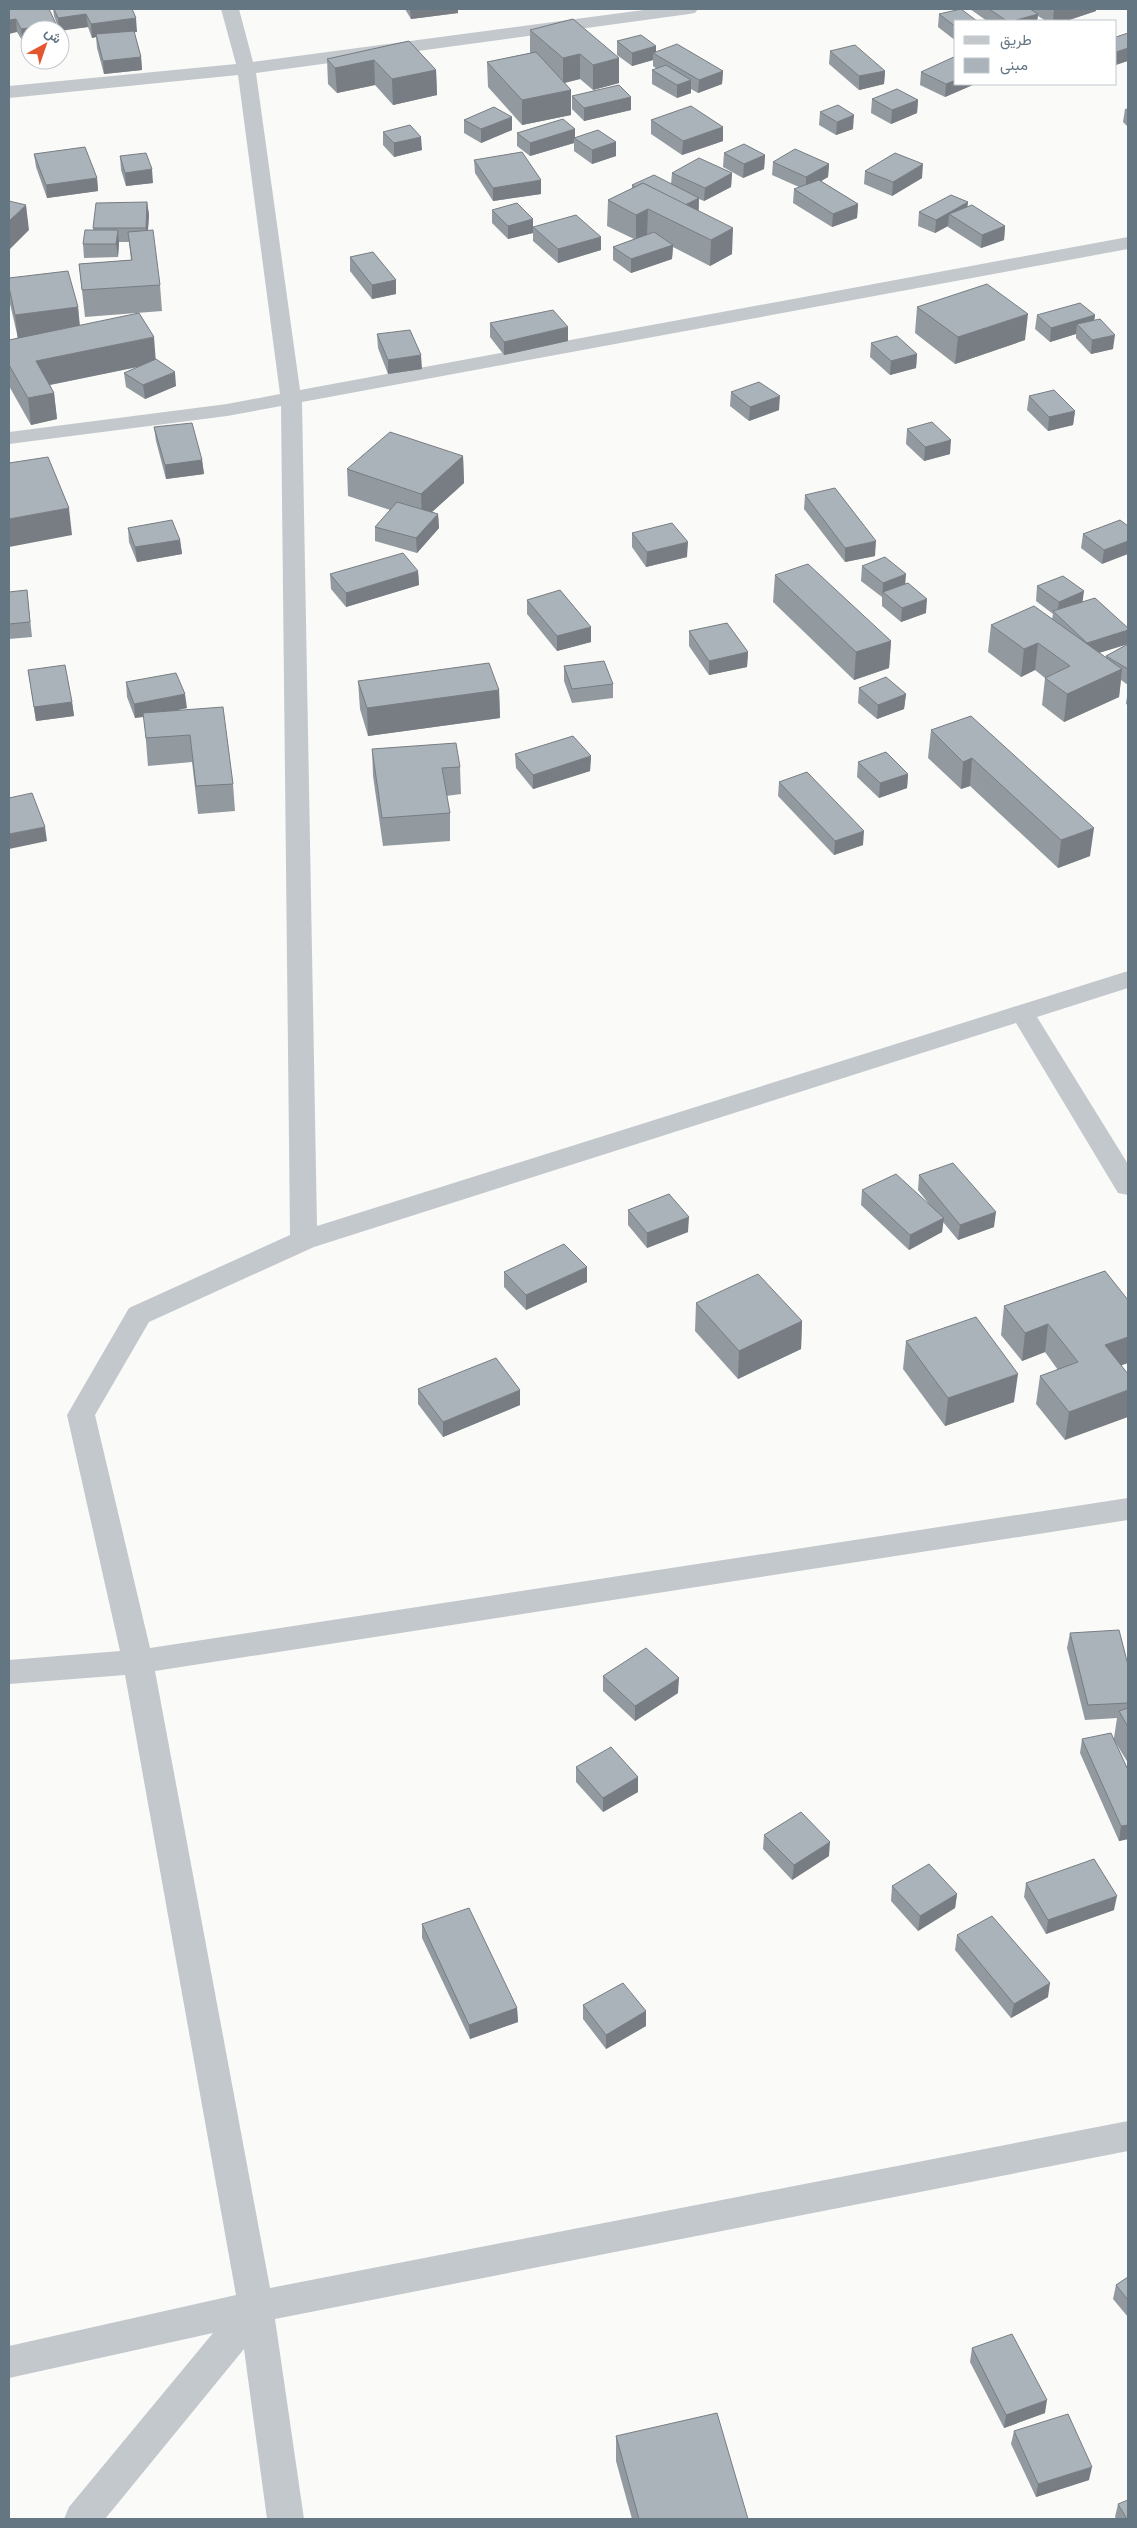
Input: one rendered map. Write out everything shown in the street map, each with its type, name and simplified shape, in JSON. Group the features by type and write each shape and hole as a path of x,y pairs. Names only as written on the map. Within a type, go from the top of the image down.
{"street":[{"path":"230,9 246,69 291,398 304,1240"},
{"path":"9,92 246,69 689,9"},
{"path":"9,438 227,410 1128,243"},
{"path":"286,2519 256,2307 138,1662 81,1415 140,1315 304,1240 1128,979"},
{"path":"1022,1014 1128,1186"},
{"path":"9,1672 138,1662 1128,1509"},
{"path":"9,2362 256,2307 1128,2136"},
{"path":"82,2519 256,2307"}],"building":[{"path":"9,9 49,9 54,20 20,20 20,27 16,19 9,20"},
{"path":"54,9 132,9 136,18 91,24 86,14 58,18"},
{"path":"961,9 976,20 954,20 954,25 939,14"},
{"path":"989,9 1030,9 1038,14 1017,20 1006,20"},
{"path":"573,19 619,58 593,65 580,54 563,58 530,30"},
{"path":"134,31 141,57 103,61 96,34"},
{"path":"1128,33 1128,48 1117,52 1117,37"},
{"path":"641,35 656,46 632,53 617,41"},
{"path":"409,41 436,70 392,79 374,60 335,68 327,59"},
{"path":"677,44 723,71 699,80 653,53"},
{"path":"855,45 885,71 859,76 830,51"},
{"path":"536,52 571,90 522,100 487,62"},
{"path":"954,57 954,81 946,84 921,72"},
{"path":"666,65 691,80 677,85 652,70"},
{"path":"619,85 631,97 584,108 572,96"},
{"path":"897,89 918,100 892,110 872,99"},
{"path":"838,105 854,115 837,122 820,112"},
{"path":"691,106 723,127 683,141 651,120"},
{"path":"494,107 512,117 481,129 464,120"},
{"path":"563,119 575,129 530,143 517,133"},
{"path":"410,125 421,137 394,143 383,132"},
{"path":"598,130 616,142 592,150 574,138"},
{"path":"744,144 765,155 744,164 724,153"},
{"path":"85,147 97,178 46,185 34,154"},
{"path":"795,149 829,164 806,177 773,162"},
{"path":"522,152 541,180 493,188 474,160"},
{"path":"146,153 152,169 125,173 120,156"},
{"path":"895,153 923,164 893,182 865,171"},
{"path":"699,158 732,173 705,188 672,173"},
{"path":"654,175 699,198 685,205 643,183 635,187 632,185"},
{"path":"819,180 858,204 833,214 794,189"},
{"path":"643,183 733,228 711,240 648,209 636,215 608,200"},
{"path":"951,195 968,202 936,220 919,212"},
{"path":"9,201 26,205 9,221"},
{"path":"147,202 146,228 93,228 96,203"},
{"path":"517,203 533,219 508,226 492,210"},
{"path":"972,205 1005,226 982,235 949,214"},
{"path":"576,215 601,237 558,249 533,227"},
{"path":"85,230 118,230 116,244 83,244"},
{"path":"153,230 160,285 82,290 79,264 132,260 128,232"},
{"path":"654,232 673,245 631,259 613,247"},
{"path":"373,252 396,280 372,285 350,257"},
{"path":"68,271 78,307 15,315 9,278"},
{"path":"987,284 1028,314 958,337 917,307"},
{"path":"1080,303 1095,315 1051,328 1037,315"},
{"path":"553,310 568,327 504,342 490,323"},
{"path":"139,313 154,337 36,361 54,393 28,398 9,365 9,340"},
{"path":"1100,319 1115,335 1092,340 1077,324"},
{"path":"410,330 421,355 388,360 377,334"},
{"path":"897,336 917,354 891,361 871,343"},
{"path":"156,359 175,372 143,385 124,373"},
{"path":"759,382 780,396 750,407 731,392"},
{"path":"1054,390 1075,411 1049,417 1029,396"},
{"path":"932,422 951,440 925,447 907,429"},
{"path":"192,423 202,460 165,465 154,427"},
{"path":"390,432 463,456 421,494 347,469"},
{"path":"48,457 69,508 9,519 9,463"},
{"path":"835,488 876,541 845,548 805,495"},
{"path":"397,502 438,514 416,538 375,527"},
{"path":"172,520 180,540 135,547 128,528"},
{"path":"1120,520 1128,526 1128,541 1104,550 1083,534"},
{"path":"672,523 688,542 647,552 632,533"},
{"path":"403,553 418,571 346,593 330,574"},
{"path":"885,557 906,574 883,583 862,566"},
{"path":"808,564 891,641 856,652 775,575"},
{"path":"1063,576 1084,591 1059,602 1037,586"},
{"path":"908,583 927,599 902,608 883,592"},
{"path":"27,590 30,622 9,624 9,592"},
{"path":"560,590 591,627 557,636 527,600"},
{"path":"1095,598 1128,630 1087,643 1053,611"},
{"path":"1034,606 1122,669 1067,694 1045,678 1070,666 1038,643 1024,649 991,625"},
{"path":"727,623 748,652 709,661 689,631"},
{"path":"1128,644 1128,669 1106,656"},
{"path":"604,661 613,684 572,689 564,666"},
{"path":"489,663 499,690 367,708 358,681"},
{"path":"65,665 72,702 34,707 28,670"},
{"path":"176,673 185,694 134,704 126,682"},
{"path":"886,677 906,694 878,705 859,688"},
{"path":"223,707 233,784 196,786 190,735 146,738 143,713"},
{"path":"971,716 1094,828 1061,840 972,758 963,762 931,730"},
{"path":"573,736 591,756 533,775 515,754"},
{"path":"456,743 460,767 442,768 450,813 382,818 372,749"},
{"path":"886,752 908,774 880,783 858,762"},
{"path":"807,772 864,831 835,841 779,782"},
{"path":"32,793 45,827 9,834 9,798"},
{"path":"953,1163 996,1212 960,1225 919,1175"},
{"path":"896,1174 944,1218 910,1235 862,1190"},
{"path":"669,1194 689,1217 647,1233 628,1210"},
{"path":"564,1244 587,1267 526,1295 504,1272"},
{"path":"1105,1271 1128,1300 1128,1337 1105,1345 1128,1374 1128,1390 1069,1412 1040,1376 1078,1362 1048,1324 1025,1333 1004,1306"},
{"path":"758,1274 802,1321 739,1351 696,1303"},
{"path":"976,1317 1018,1374 948,1398 906,1341"},
{"path":"496,1358 520,1390 443,1422 418,1389"},
{"path":"1119,1630 1128,1665 1128,1703 1088,1705 1070,1633"},
{"path":"646,1648 679,1678 635,1706 603,1676"},
{"path":"1128,1708 1128,1727 1119,1711"},
{"path":"1111,1733 1128,1770 1128,1825 1121,1826 1082,1739"},
{"path":"611,1747 638,1777 603,1798 576,1767"},
{"path":"801,1812 830,1842 794,1865 764,1835"},
{"path":"1094,1859 1117,1896 1048,1920 1026,1883"},
{"path":"929,1864 957,1894 920,1916 892,1886"},
{"path":"469,1908 517,2008 469,2025 422,1924"},
{"path":"992,1916 1050,1983 1014,2004 957,1935"},
{"path":"623,1983 646,2011 606,2035 583,2005"},
{"path":"1128,2277 1128,2300 1116,2285"},
{"path":"1012,2334 1047,2400 1006,2415 972,2348"},
{"path":"717,2413 748,2519 639,2519 616,2436"},
{"path":"1068,2414 1092,2467 1038,2484 1014,2431"},
{"path":"1128,2500 1128,2519 1127,2519 1118,2504"}]}
